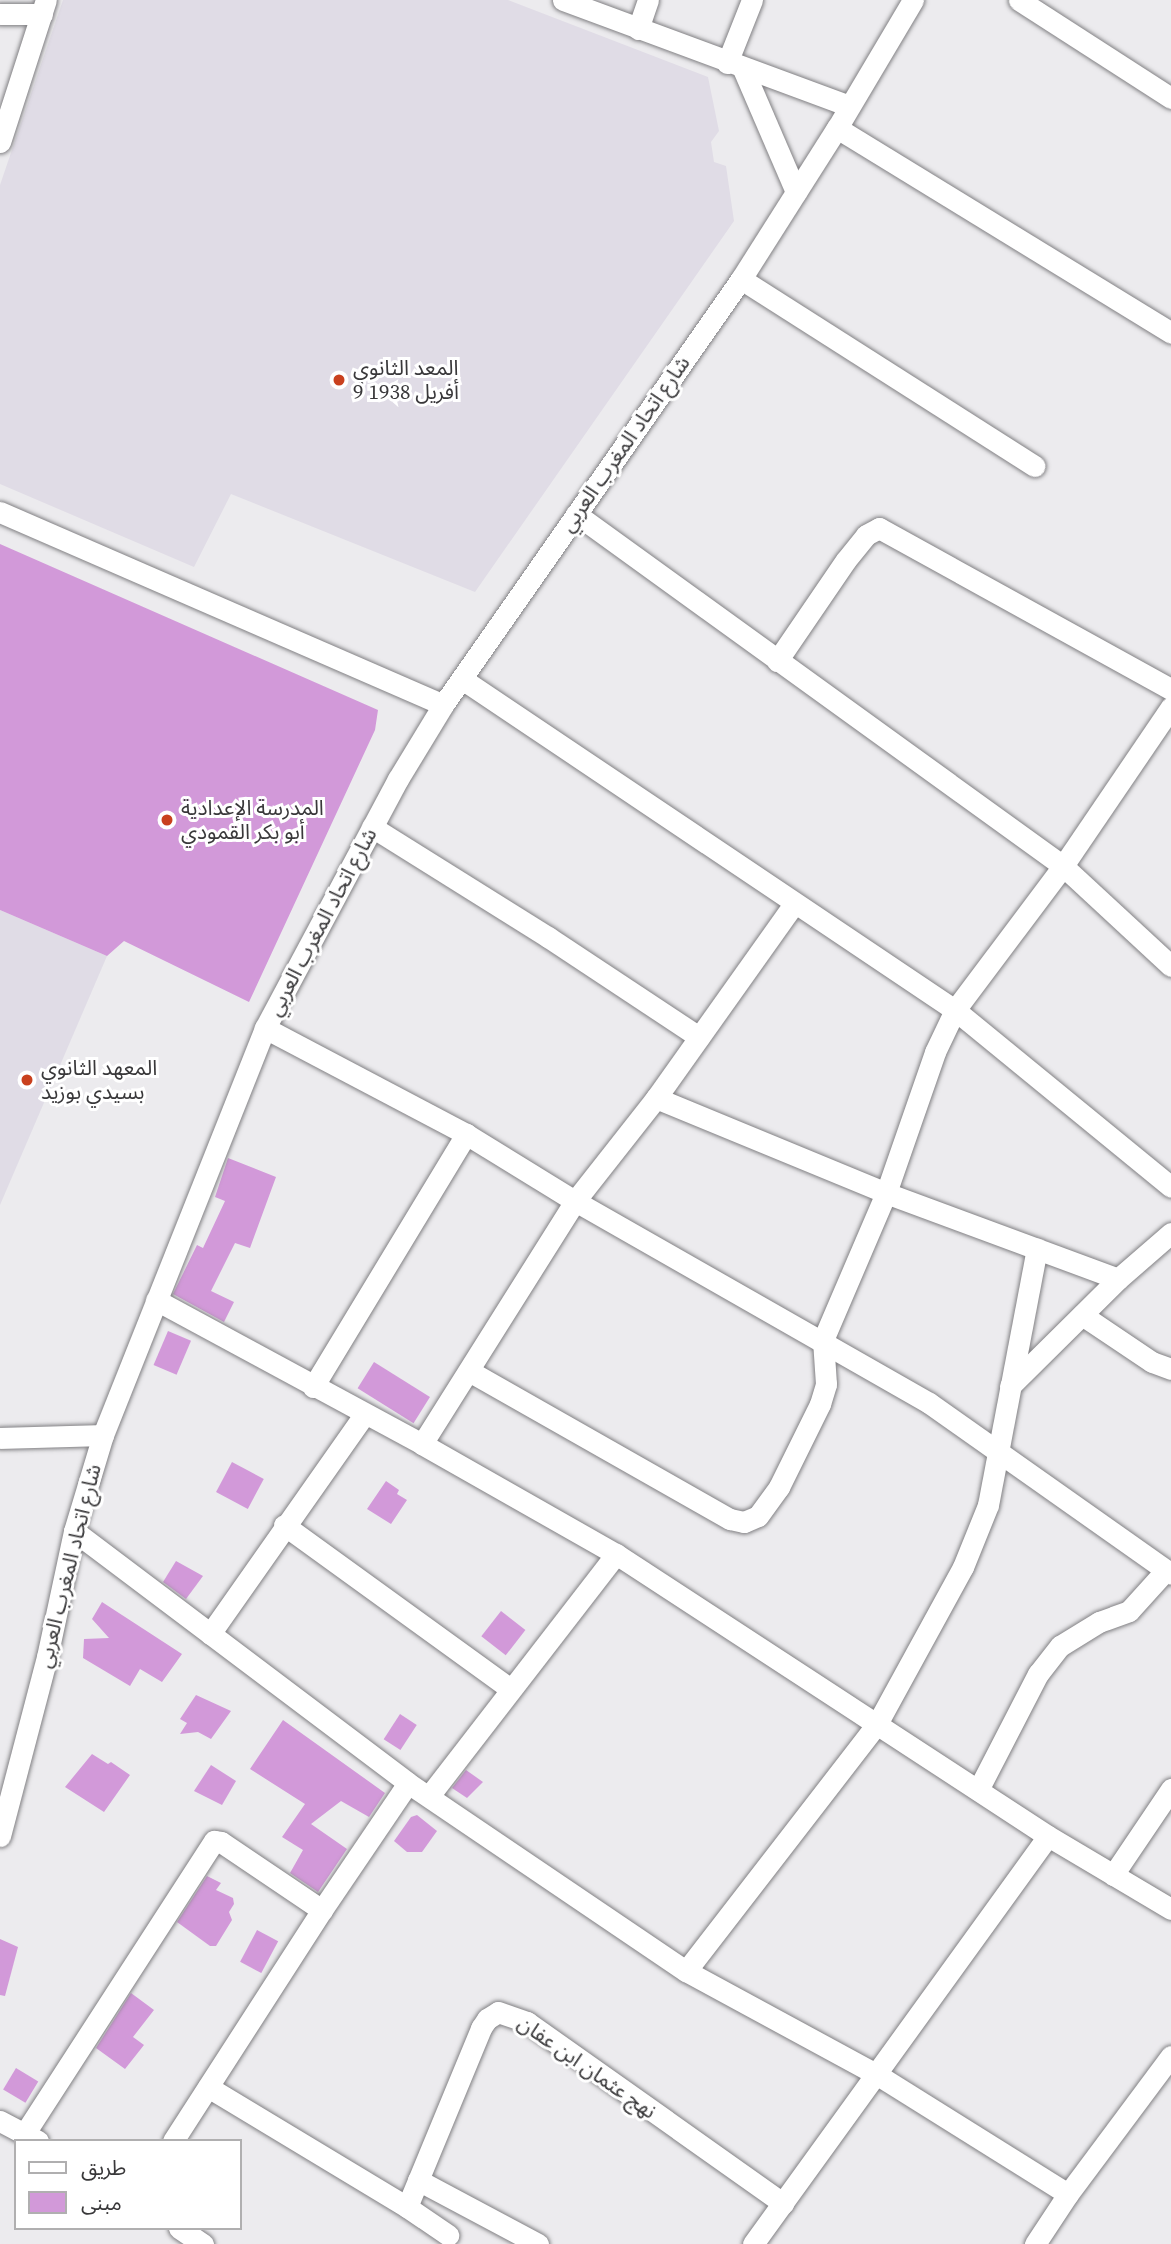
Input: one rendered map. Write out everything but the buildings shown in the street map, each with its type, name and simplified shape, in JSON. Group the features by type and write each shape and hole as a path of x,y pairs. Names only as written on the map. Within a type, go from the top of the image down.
{"street":[{"path":"563,0 735,66 849,106"},
{"path":"638,29 648,0"},
{"path":"752,0 735,66 796,192"},
{"name":"شارع اتحاد المغرب العربي","path":"0,1836 47,1657 74,1531 103,1435 265,1028 372,827 443,705 741,279 914,0"},
{"path":"1019,0 1171,98"},
{"path":"0,14 44,7 0,142"},
{"path":"837,128 1171,333"},
{"path":"741,279 1034,466"},
{"path":"0,512 443,705"},
{"path":"576,514 1063,866 1171,966"},
{"path":"777,661 846,560 866,535 879,528 1171,689"},
{"path":"461,679 793,905 955,1010 1171,1187"},
{"path":"469,1371 730,1519 744,1522 758,1516 779,1487 813,1422 826,1384 823,1340 886,1193 935,1052 955,1010 1063,866 1171,707"},
{"path":"372,827 548,937 699,1037"},
{"path":"422,1444 575,1201 656,1098 793,905"},
{"path":"265,1028 466,1134 575,1201 823,1340 929,1403 1168,1572 1129,1611 1099,1622 1060,1646 1038,1674 978,1790"},
{"path":"656,1098 886,1193 1118,1279"},
{"path":"313,1387 466,1134"},
{"path":"1010,1386 1118,1279 1171,1233"},
{"path":"686,1971 877,1724 963,1567 988,1505 1037,1249"},
{"path":"156,1300 364,1415 422,1444 616,1554 1048,1836 1171,1909"},
{"path":"1082,1315 1152,1362 1171,1369"},
{"path":"210,1634 284,1525 364,1415"},
{"path":"0,1438 103,1435"},
{"path":"284,1525 509,1688"},
{"path":"74,1531 408,1783 686,1971 876,2074 1068,2193"},
{"path":"429,1796 509,1688 616,1554"},
{"path":"174,2139 322,1910 408,1783"},
{"path":"1113,1875 1171,1788"},
{"path":"753,2244 1048,1836"},
{"path":"0,2121 31,2137 214,1842 221,1842 322,1910"},
{"name":"نهج عثمان ابن عفان","path":"407,2207 481,2028 498,2012 527,2022 783,2203"},
{"path":"1035,2244 1068,2193 1171,2056"},
{"path":"208,2087 407,2207 445,2240 468,2207"},
{"path":"418,2180 538,2244"},
{"path":"182,2230 203,2244"}],"shaded area":[{"path":"63,0 508,0 708,77 719,131 711,142 714,162 726,166 734,221 475,592 231,494 194,567 0,484 0,185"},
{"name":"المعهد الثانوي بسيدي بوزيد","path":"0,910 107,956 0,1205"}],"place":[{"name":"المعد الثانوي 9 أفريل 1938","path":"339,380"},
{"name":"المدرسة الإعدادية أبو بكر القمودي","path":"167,820"},
{"name":"المعهد الثانوي بسيدي بوزيد","path":"27,1080"}]}
